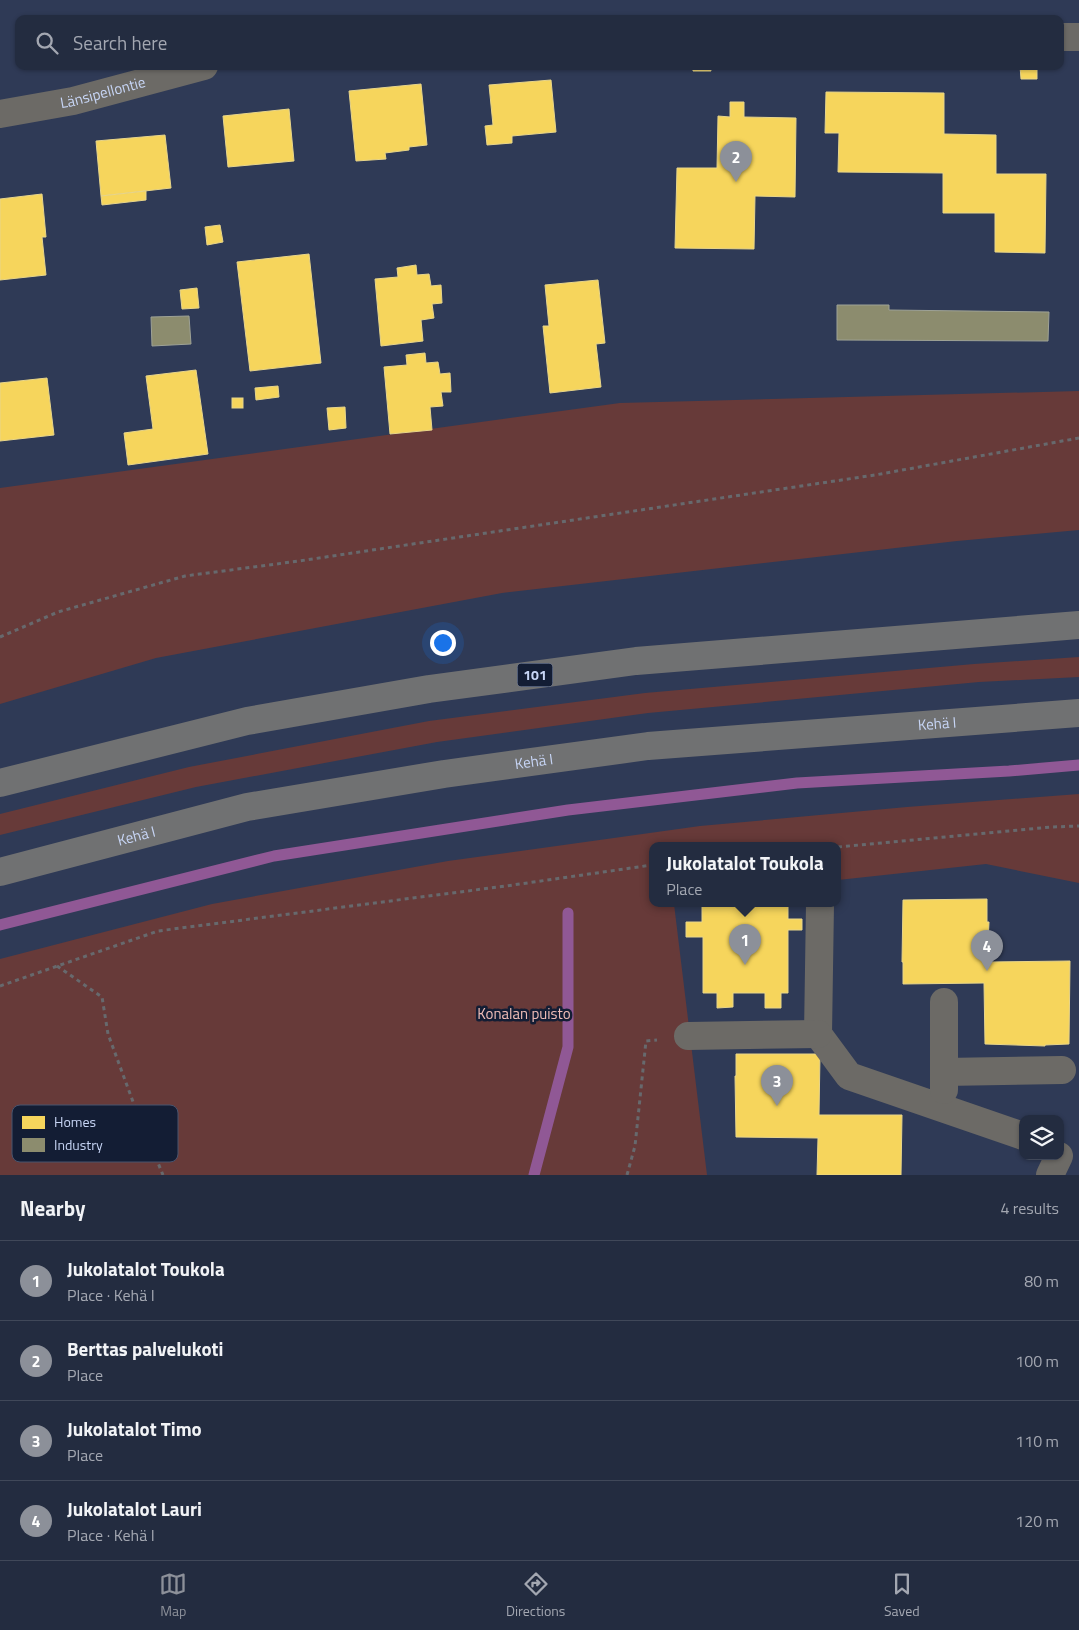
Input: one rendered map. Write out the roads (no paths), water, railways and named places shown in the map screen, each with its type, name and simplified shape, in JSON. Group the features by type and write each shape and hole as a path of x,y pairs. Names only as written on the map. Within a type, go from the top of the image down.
{"highway":[{"name":"101","path":"0,783 248,721 429,689 636,661 1079,625"},
{"name":"Kehä I","path":"0,872 247,807 444,774 648,746 1079,713"}],"street":[{"path":"1064,37 1079,37"},
{"name":"Länsipellontie","path":"0,114 73,101 189,70"},
{"path":"820,907 818,1034 849,1076 1019,1135"},
{"path":"944,1002 944,1108"},
{"path":"688,1036 818,1034"},
{"path":"944,1072 1062,1070"},
{"path":"1050,1175 1059,1160"}],"waterway":[{"path":"0,925 274,856 568,810 797,783 1009,771 1079,765"},
{"path":"534,1175 568,1047 568,913"}],"place":[{"name":"Berttas palvelukoti","path":"736,182"},
{"name":"Jukolatalot Toukola","path":"745,965"},
{"name":"Jukolatalot Lauri","path":"987,971"},
{"name":"Jukolatalot Timo","path":"777,1106"}],"park label":[{"name":"Konalan puisto","path":"524,1014"}]}
